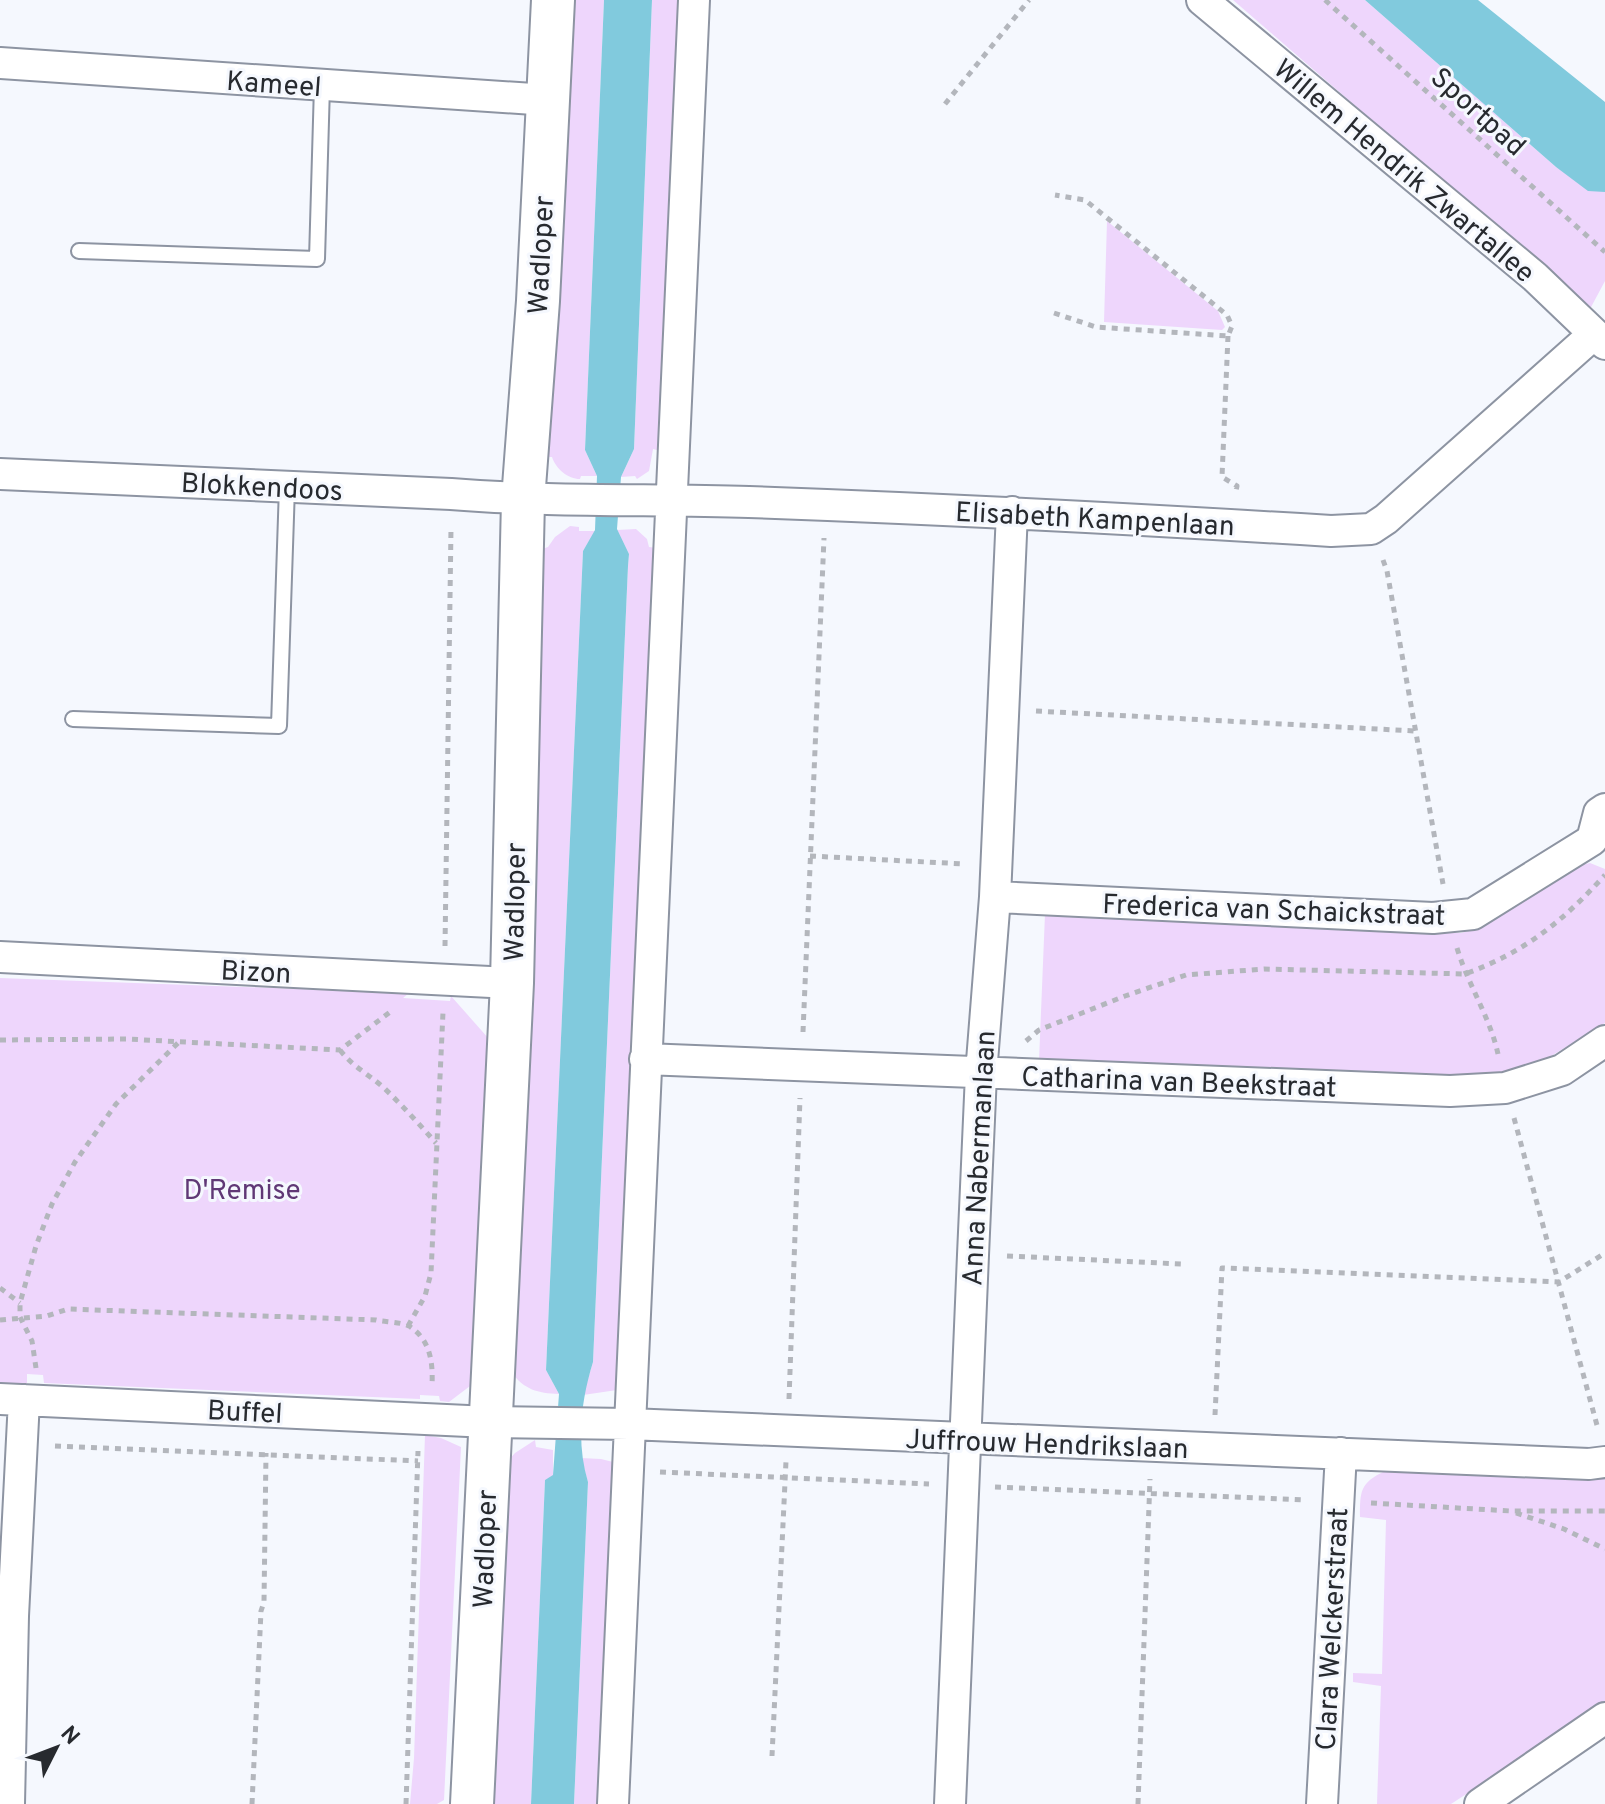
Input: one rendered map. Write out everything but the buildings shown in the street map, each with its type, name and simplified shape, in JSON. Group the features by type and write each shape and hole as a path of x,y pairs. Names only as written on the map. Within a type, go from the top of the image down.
{"street":[{"name":"Wadloper","path":"472,1804 509,1423 512,983 523,500 538,301 553,0"},
{"path":"613,1804 645,1059 675,500 694,0"},
{"name":"Willem Hendrik Zwartallee","path":"1202,0 1535,277 1599,339"},
{"name":"Kameel","path":"0,63 548,100"},
{"path":"1371,529 1599,339"},
{"name":"Blokkendoos","path":"0,474 451,494 523,500"},
{"name":"Elisabeth Kampenlaan","path":"523,500 675,500 825,505 1012,512 1331,531 1371,529"},
{"name":"Anna Nabermanlaan","path":"950,1804 981,1074 995,897 1012,512"},
{"name":"Frederica van Schaickstraat","path":"995,897 1433,918 1473,914 1599,845 1599,813 1605,809"},
{"name":"Bizon","path":"0,957 512,983"},
{"name":"Catharina van Beekstraat","path":"645,1059 1450,1091 1505,1088 1562,1070 1605,1041"},
{"path":"9,1804 13,1616 22,1445 20,1400"},
{"name":"Buffel","path":"20,1400 509,1423"},
{"name":"Juffrouw Hendrikslaan","path":"509,1423 629,1424 787,1433 1589,1464 1602,1448"},
{"name":"Clara Welckerstraat","path":"1322,1804 1341,1453"},
{"path":"1480,1804 1605,1718"}],"lane":[{"path":"79,251 317,259 322,86"},
{"path":"73,719 279,726 287,487"}],"path":[{"path":"945,104 1029,0"},
{"name":"Sportpad","path":"1325,0 1605,252"},
{"path":"1055,195 1085,200 1227,315 1232,326 1228,336 1222,477 1237,486 1234,525"},
{"path":"1054,313 1096,327 1228,336"},
{"path":"408,1326 425,1296 431,1273 435,1231 436,980 451,494"},
{"path":"772,1756 825,505"},
{"path":"1371,529 1387,571 1449,917 1465,974 1495,1039 1505,1088 1602,1448"},
{"path":"1003,709 1415,731"},
{"path":"810,856 996,865"},
{"path":"981,1074 1039,1030 1186,975 1264,969 1465,974 1489,965 1548,931 1605,875"},
{"path":"0,1040 64,1038 340,1050 436,980"},
{"path":"20,1400 37,1372 32,1341 20,1317 20,1303 52,1204 75,1162 116,1104 179,1043"},
{"path":"340,1050 349,1062 380,1085 412,1116 437,1144"},
{"path":"1213,1449 1222,1268 1559,1282 1605,1253"},
{"path":"973,1255 1182,1264"},
{"path":"0,1288 20,1303"},
{"path":"0,1320 47,1316 68,1309 376,1320 408,1326 427,1345 433,1362 432,1420 419,1435 406,1804"},
{"path":"252,1804 261,1611 264,1602 267,1412"},
{"path":"22,1445 418,1461"},
{"path":"1138,1804 1152,1446"},
{"path":"627,1471 1511,1511 1605,1511"},
{"path":"1511,1511 1564,1529 1605,1549"}],"green space":[{"path":"568,0 604,0 585,450 597,476 581,476 580,479 567,475 556,466 552,457 547,457"},
{"path":"652,0 680,0 661,451 653,449 649,471 637,479 635,476 621,477 634,449"},
{"path":"1233,0 1365,0 1556,167 1605,192 1605,281 1590,309"},
{"path":"1107,221 1218,311 1225,327 1222,330 1104,322"},
{"path":"570,526 579,527 579,531 595,531 583,551 546,1370 559,1394 532,1389 511,1372 542,549"},
{"path":"636,529 647,539 649,547 657,548 617,1390 583,1395 593,1362 629,554 617,530"},
{"path":"1590,863 1605,869 1605,1023 1514,1079 1039,1061 1045,914 1461,933 1472,930 1572,867"},
{"name":"D'Remise","path":"0,978 409,993 403,998 450,1001 451,996 489,1039 474,1383 449,1402 440,1401 439,1396 420,1395 420,1399 44,1383 43,1375 27,1374 27,1383 0,1383"},
{"path":"425,1435 461,1447 444,1800 437,1804 410,1804 414,1758"},
{"path":"535,1440 536,1447 553,1450 553,1476 545,1480 531,1804 489,1804 502,1467 515,1453"},
{"path":"581,1458 617,1463 603,1804 574,1804 588,1482"},
{"path":"1385,1471 1582,1479 1605,1477 1605,1704 1451,1804 1377,1804 1381,1686 1353,1682 1353,1673 1382,1674 1386,1520 1360,1517 1360,1508 1361,1494 1366,1484"}],"water":[{"path":"604,0 652,0 634,449 621,477 617,529 629,554 593,1362 585,1392 581,1437 588,1482 574,1804 531,1804 545,1480 553,1475 559,1394 546,1370 583,551 595,530 597,476 585,450"},
{"path":"1365,0 1478,0 1605,102 1605,192 1588,191 1556,167"}]}
